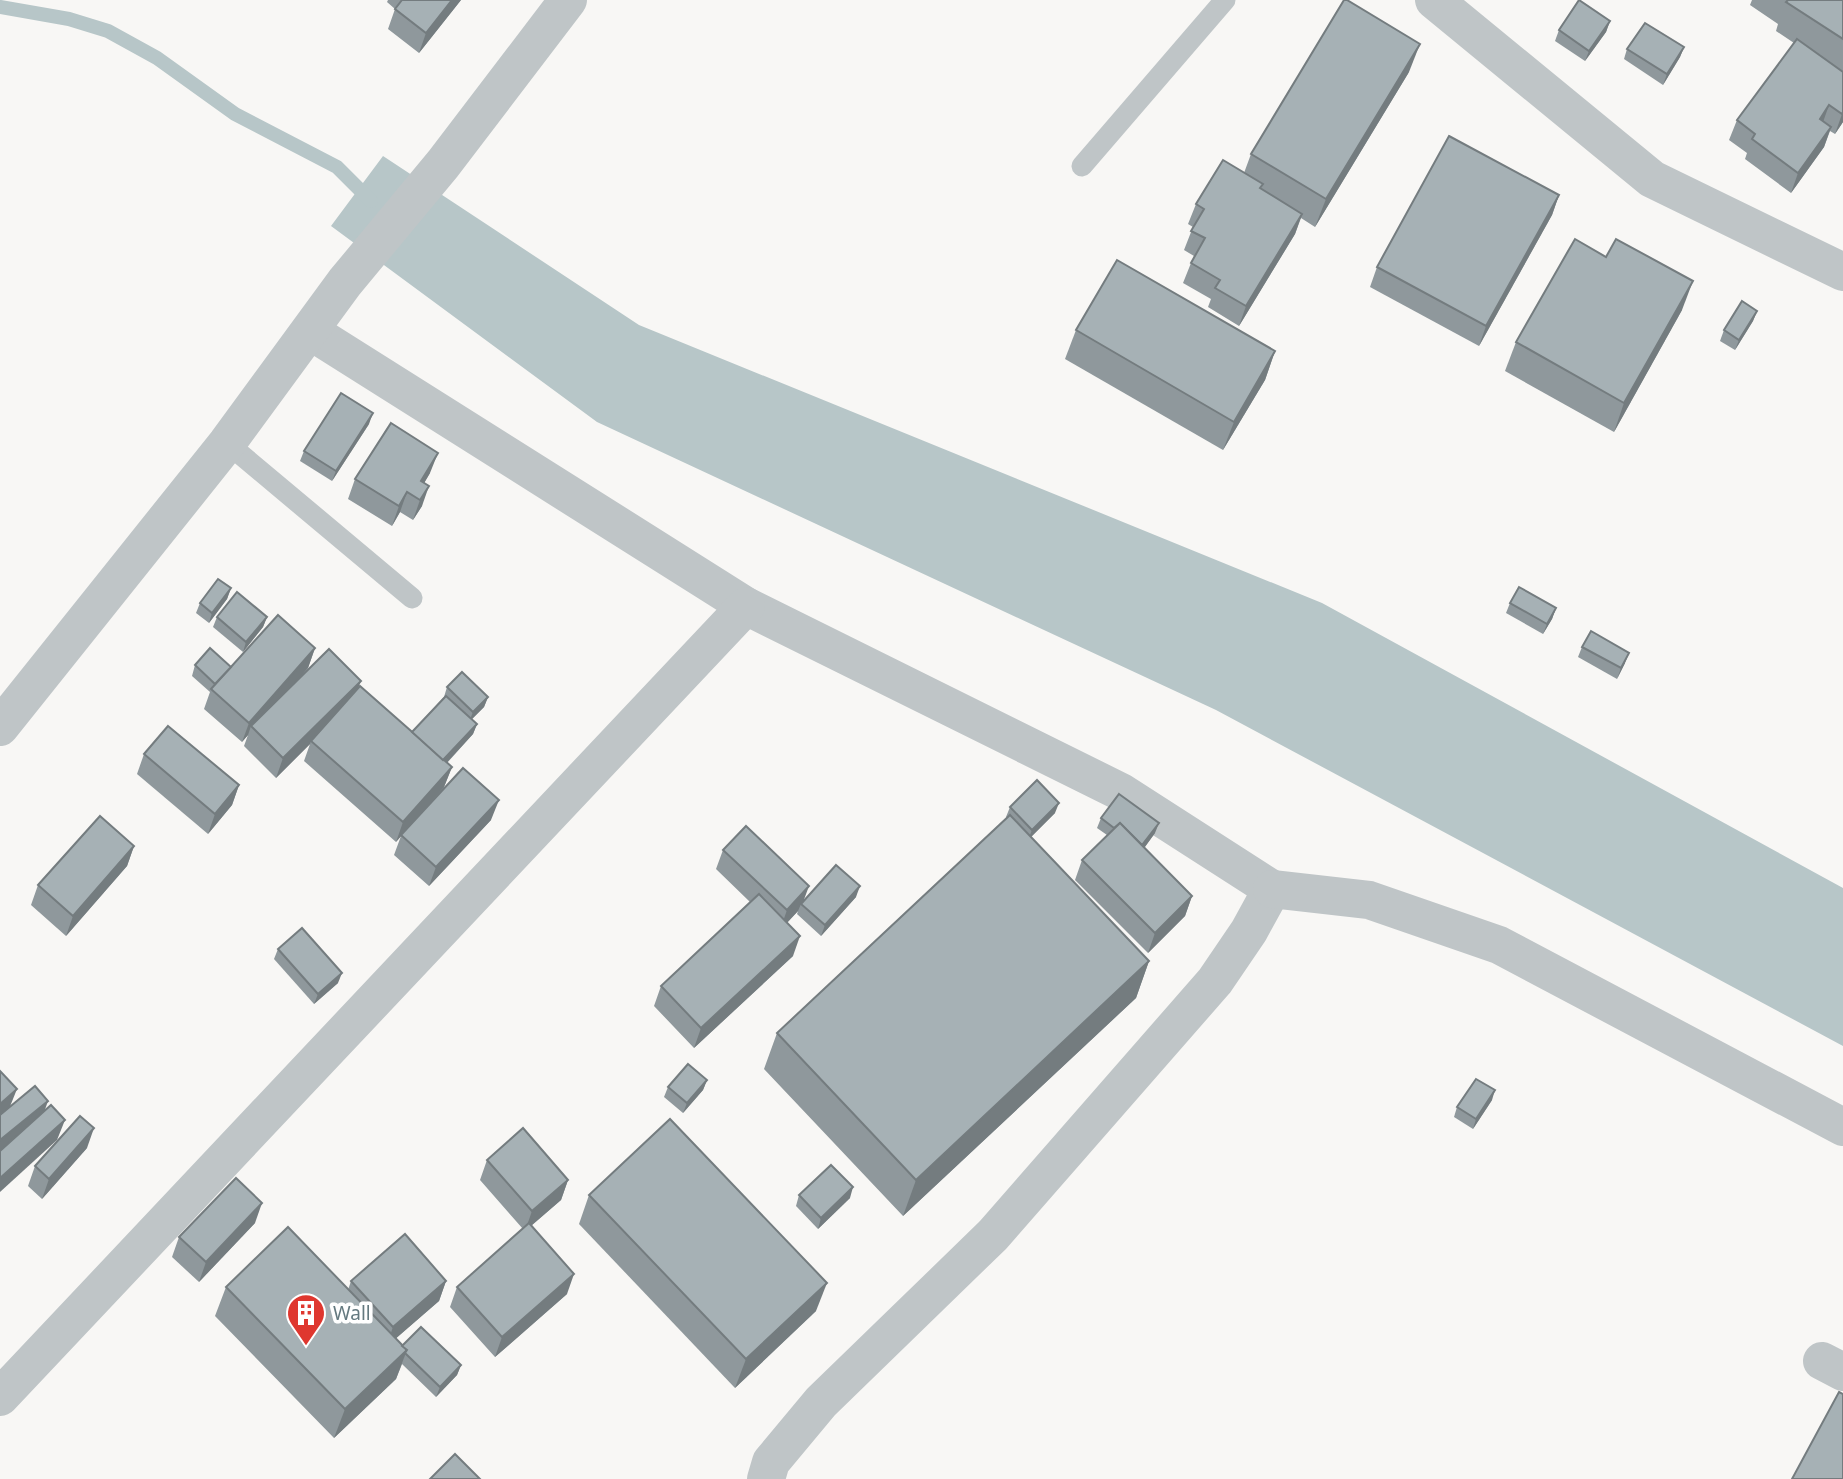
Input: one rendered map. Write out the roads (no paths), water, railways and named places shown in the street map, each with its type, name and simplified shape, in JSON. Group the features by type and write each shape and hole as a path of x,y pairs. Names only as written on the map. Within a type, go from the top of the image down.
{"street":[{"path":"0,727 227,443 345,282 443,164 568,0"},
{"path":"1434,0 1652,179 1843,272"},
{"path":"310,331 746,607 1121,792 1272,889 1369,900 1499,945 1843,1127"},
{"path":"0,1397 746,607"},
{"path":"766,1479 771,1462 821,1402 993,1235 1215,981 1272,889"}],"lane":[{"path":"1082,166 1225,0"},
{"path":"227,443 412,598"}],"waterway":[{"path":"0,7 69,19 108,31 157,58 235,114 337,167 371,201"}],"place":[{"name":"Wall","path":"306,1347"}]}
